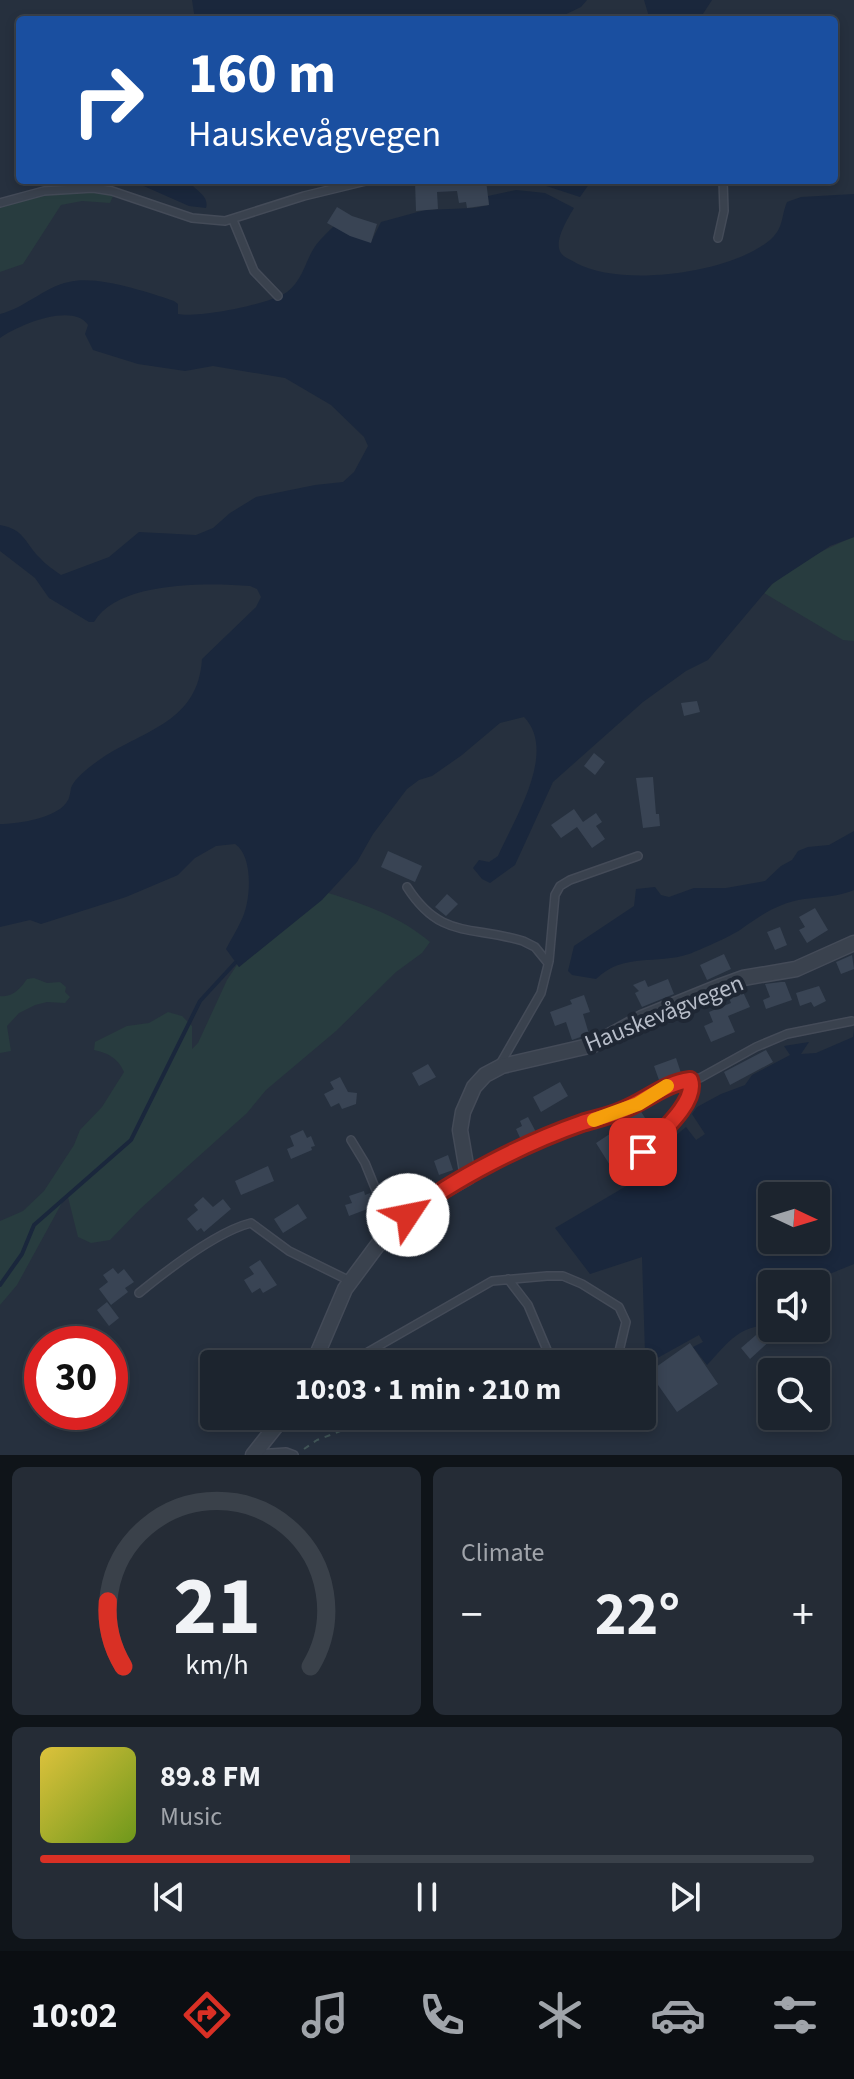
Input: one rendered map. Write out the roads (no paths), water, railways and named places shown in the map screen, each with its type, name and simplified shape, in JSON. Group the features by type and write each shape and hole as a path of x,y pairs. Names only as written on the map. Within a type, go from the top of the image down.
{"street":[{"name":"Hauskevågvegen","path":"498,1068 593,1045 642,1018 721,986 743,978 796,969 854,943"},
{"path":"319,1350 350,1281 391,1227 424,1202 468,1177 461,1141 463,1112 474,1087 485,1075 498,1068"},
{"path":"254,1455 273,1430"}],"lane":[{"path":"0,203 44,191 93,188 112,191 192,218 215,221 233,220 304,196 354,184"},
{"path":"718,238 724,211 723,184"},
{"path":"233,220 254,271 278,296"},
{"path":"498,1068 541,993 548,963 555,895 560,886 638,856"},
{"path":"407,887 431,917 445,924 523,941 535,947 548,963"},
{"path":"468,1177 554,1134 615,1114 666,1087 700,1078 787,1034 852,1021"},
{"path":"643,1152 687,1102 692,1089 690,1080"},
{"path":"351,1140 365,1163 391,1227"},
{"path":"139,1293 192,1254 251,1223 289,1251 350,1281"},
{"path":"371,1350 492,1281 563,1276 619,1307 626,1322 619,1350"},
{"path":"508,1279 528,1305 547,1350"},
{"path":"254,1455 286,1452 296,1455"}],"water":[{"path":"192,0 587,0 581,7 562,16 194,16"},
{"path":"644,0 712,0 702,16 649,16"},
{"path":"139,184 194,184 207,204 206,208 189,206"},
{"path":"540,184 589,184 580,197"},
{"path":"516,190 545,193 574,208 562,230 559,243 561,253 596,271 620,275 676,273 730,261 770,240 778,231 787,202 801,197 854,194 854,537 830,546 772,584 708,660 686,671 643,702 553,782 515,865 490,883 473,868 479,860 489,862 498,856 530,786 535,767 537,748 533,732 524,717 500,723 462,755 407,789 373,834 357,862 322,900 239,967 226,949 244,913 249,880 245,859 235,844 216,846 195,858 178,875 126,897 41,924 30,920 0,927 0,824 27,821 56,811 68,800 76,780 89,768 152,731 180,710 191,697 202,659 256,607 261,597 257,589 250,586 188,585 165,588 122,599 106,609 94,622 89,622 49,598 35,578 0,551 0,525 20,534 42,561 61,575 109,557 139,532 196,535 213,528 256,497 343,482 354,472 368,446 364,437 331,405 285,378 213,366 185,371 138,364 93,350 85,334 88,325 81,318 70,316 32,322 0,338 0,314 60,285 80,280 122,286 174,301 178,304 178,314 201,314 251,305 279,297 293,287 316,245 334,226 371,242 381,222 425,210 489,205 488,196"},
{"path":"854,831 854,890 782,905 730,936 689,954 629,962 596,979 572,975 568,971 574,946 634,906 636,889 655,887 661,895 669,897 694,888 726,888 765,881 792,860 798,851 829,845"},
{"path":"854,1029 854,1264 830,1274 830,1270 758,1270 758,1326 742,1332 707,1365 693,1347 703,1342 699,1335 656,1359 656,1350 645,1350 642,1257 590,1274 555,1228 640,1178 648,1158 686,1127 696,1140 705,1134 692,1114 697,1107 745,1085 752,1075 790,1055 784,1046 809,1042 801,1054 816,1053 853,1037"}],"waterway":[{"path":"0,1285 22,1254 34,1225 131,1140 200,1001 235,963"}]}
